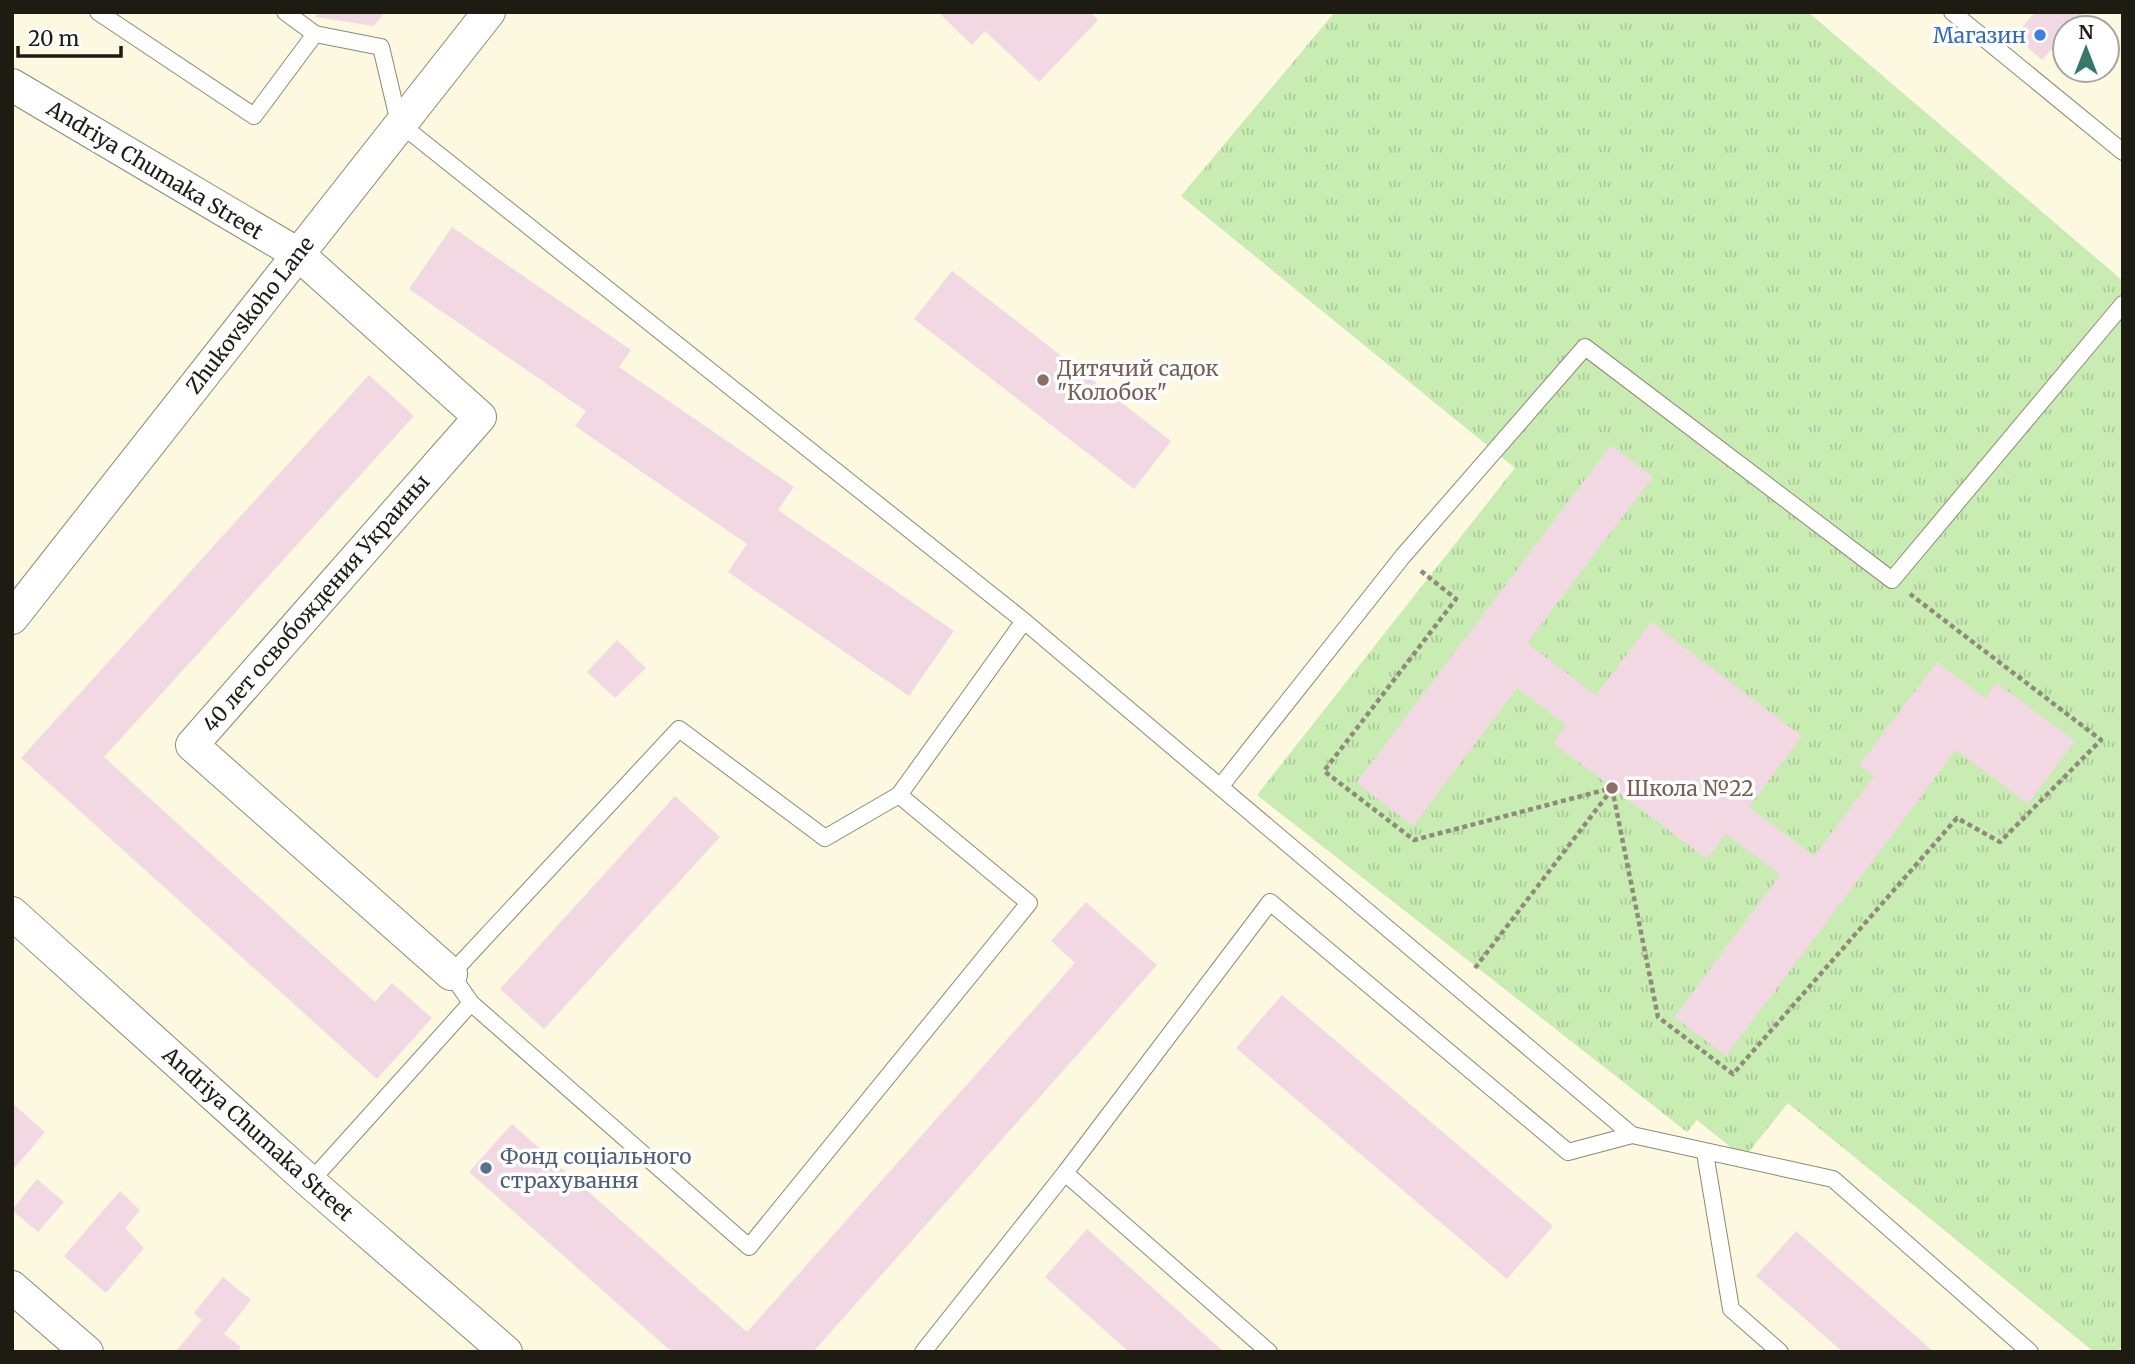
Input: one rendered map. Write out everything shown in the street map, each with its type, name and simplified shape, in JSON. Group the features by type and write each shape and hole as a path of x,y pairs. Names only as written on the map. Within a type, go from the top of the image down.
{"street":[{"name":"Zhukovskoho Lane","path":"12,618 489,12"},
{"name":"Andriya Chumaka Street","path":"12,85 298,254"},
{"name":"40 лет освобождения Украины","path":"298,254 480,417 192,745 451,974"},
{"name":"Andriya Chumaka Street","path":"12,912 310,1182 506,1352"},
{"path":"12,1287 87,1352"}],"lane":[{"path":"98,12 254,116 315,34"},
{"path":"285,12 315,34 381,47 399,123 1024,621 1632,1135 1833,1179 2030,1352"},
{"path":"1952,12 2123,152"},
{"path":"1220,787 1403,556 1585,347 1892,580 2123,304"},
{"path":"899,795 1029,903 749,1247 471,1003 451,974 679,729 825,838 899,795 1024,621"},
{"path":"923,1352 1065,1173 1270,902 1567,1152 1632,1135"},
{"path":"310,1182 471,1003"},
{"path":"1705,1153 1731,1309 1780,1352"},
{"path":"1065,1173 1269,1352"}],"path":[{"path":"1403,556 1456,599 1324,771 1414,840 1612,788"},
{"path":"1612,788 1658,1017 1733,1074 1957,818 2000,842 2101,740 1892,580"},
{"path":"1459,988 1612,788"}],"green space":[{"path":"1335,12 1808,12 2123,281 2123,1345 2117,1352 2094,1352 1788,1103 1744,1158 1697,1120 1687,1132 1257,795 1515,468 1181,196"}],"building":[{"path":"319,12 385,12 374,26 315,17"},
{"path":"938,12 1090,12 1098,20 1039,82 985,31 972,45"},
{"name":"Магазин","path":"2035,12 2085,12 2051,14 2051,50 2042,60 2015,36"},
{"path":"452,227 631,350 619,367 794,487 778,510 954,631 909,696 728,572 747,544 575,426 586,411 409,289"},
{"name":"Дитячий садок \"Колобок\"","path":"952,271 1171,441 1134,489 914,319"},
{"path":"369,375 414,416 104,757 375,1002 392,983 432,1018 377,1079 21,758"},
{"path":"1611,445 1653,477 1527,643 1596,695 1651,622 1802,736 1749,807 1814,856 1874,776 1859,765 1937,662 1985,698 1997,683 2075,741 2028,804 1956,750 1726,1056 1674,1017 1780,875 1726,834 1707,859 1553,743 1566,725 1517,688 1413,826 1356,783"},
{"path":"617,640 646,668 615,698 587,672"},
{"path":"675,796 720,837 544,1029 500,989"},
{"path":"1086,902 1157,965 813,1352 672,1352 469,1172 512,1124 747,1332 1075,963 1051,941"},
{"path":"1282,995 1553,1226 1507,1279 1236,1048"},
{"path":"12,1103 45,1132 12,1171"},
{"path":"37,1179 64,1202 38,1232 12,1210"},
{"path":"120,1191 140,1210 125,1228 144,1248 106,1293 64,1256"},
{"path":"1087,1229 1224,1352 1129,1352 1045,1277"},
{"path":"1796,1231 1934,1352 1843,1352 1756,1276"},
{"path":"223,1277 251,1300 224,1334 241,1347 237,1352 175,1352 202,1320 194,1313"}],"place":[{"name":"Магазин","path":"2040,35"},
{"name":"Дитячий садок \"Колобок\"","path":"1043,380"},
{"name":"Школа №22","path":"1612,788"},
{"name":"Фонд соціального страхування","path":"486,1168"}]}
